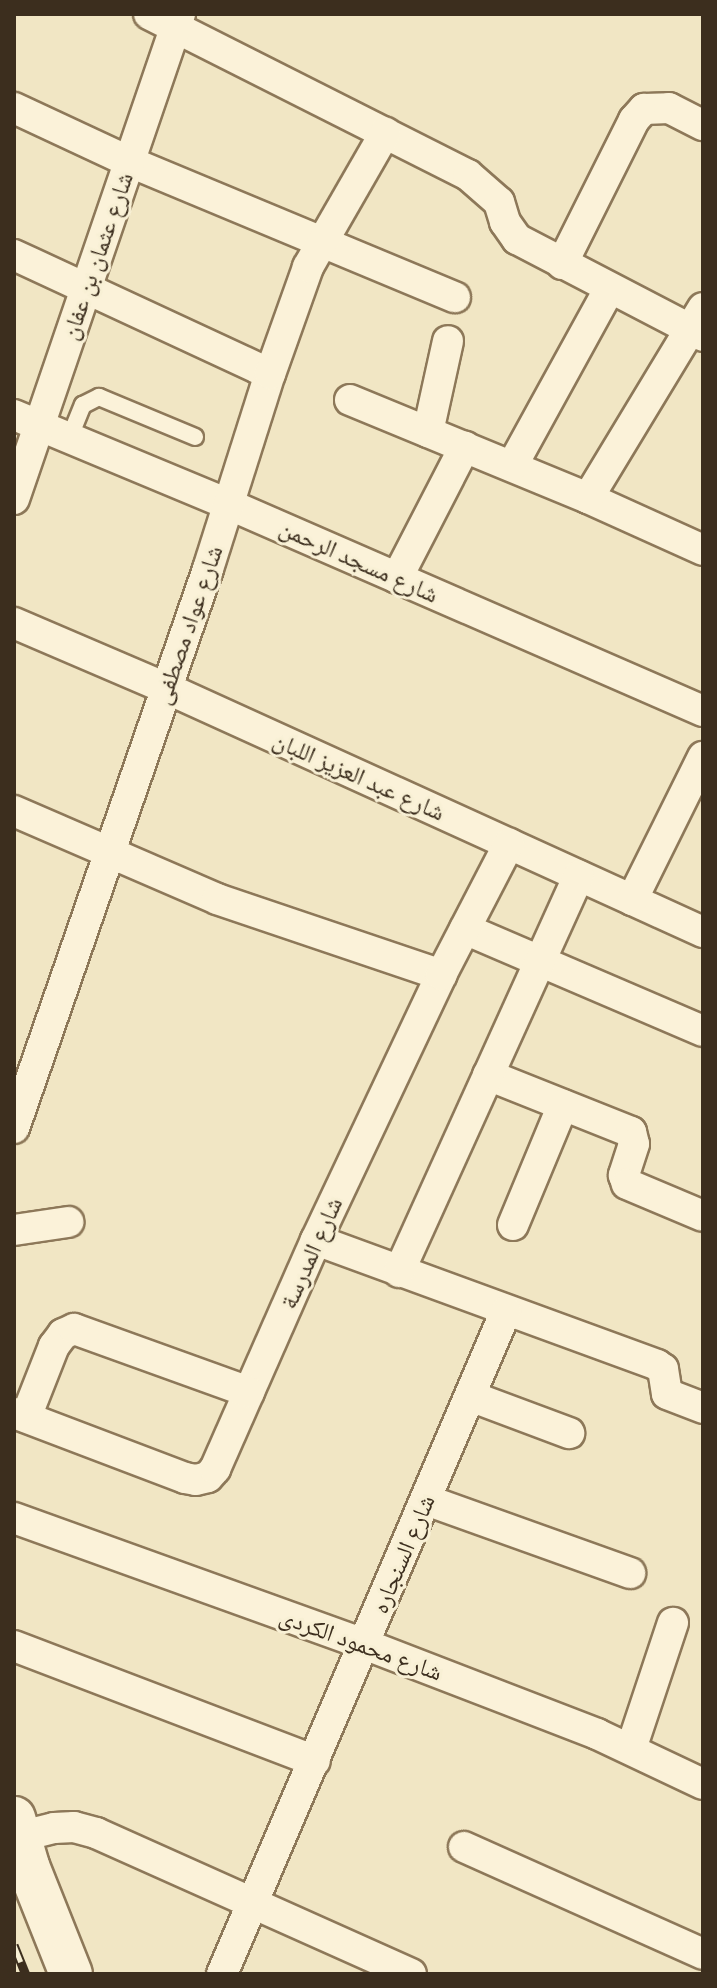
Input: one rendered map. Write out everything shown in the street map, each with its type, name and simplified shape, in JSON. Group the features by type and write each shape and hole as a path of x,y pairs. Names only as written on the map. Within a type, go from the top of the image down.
{"street":[{"path":"168,18 486,187 499,202 505,222 517,239 610,288 699,325 588,498"},
{"name":"شارع عثمان بن عفان","path":"14,499 26,421 86,289 130,162 168,18"},
{"path":"14,108 130,162 455,297"},
{"path":"562,264 634,120 644,109 669,108 703,125"},
{"name":"شارع عواد مصطفى","path":"14,1128 21,1083 108,853 270,374 319,242 385,133"},
{"path":"14,255 270,374"},
{"path":"512,466 610,288"},
{"path":"428,432 448,341"},
{"path":"350,400 588,498 703,550"},
{"name":"شارع مسجد الرحمن","path":"26,421 228,504 703,711"},
{"path":"397,578 465,446"},
{"name":"شارع عبد العزيز اللبان","path":"14,623 166,688 703,932"},
{"path":"632,900 703,757"},
{"path":"14,811 229,904 441,975"},
{"name":"شارع المدرسة","path":"20,1415 196,1480 208,1477 215,1469 316,1240 441,975 509,844"},
{"path":"399,1272 579,876"},
{"path":"465,929 703,1031"},
{"path":"488,1075 631,1132 634,1144 624,1175 627,1184 703,1216"},
{"path":"513,1225 563,1105"},
{"path":"14,1230 68,1222"},
{"path":"316,1240 657,1365 663,1369 667,1394 703,1408"},
{"name":"شارع السنجاره","path":"222,1974 506,1311"},
{"path":"20,1415 54,1346 63,1334 74,1329 249,1392"},
{"path":"470,1396 569,1433"},
{"path":"426,1500 630,1573"},
{"name":"شارع محمود الكردى","path":"14,1518 364,1644 631,1749 703,1784"},
{"path":"631,1749 673,1623"},
{"path":"14,1646 315,1761"},
{"path":"71,1974 16,1828 74,1827 96,1833 411,1974"},
{"path":"464,1847 703,1954"}],"lane":[{"path":"69,439 83,405 99,397 195,437"}],"railway":[{"path":"14,1945 26,1974"}]}
